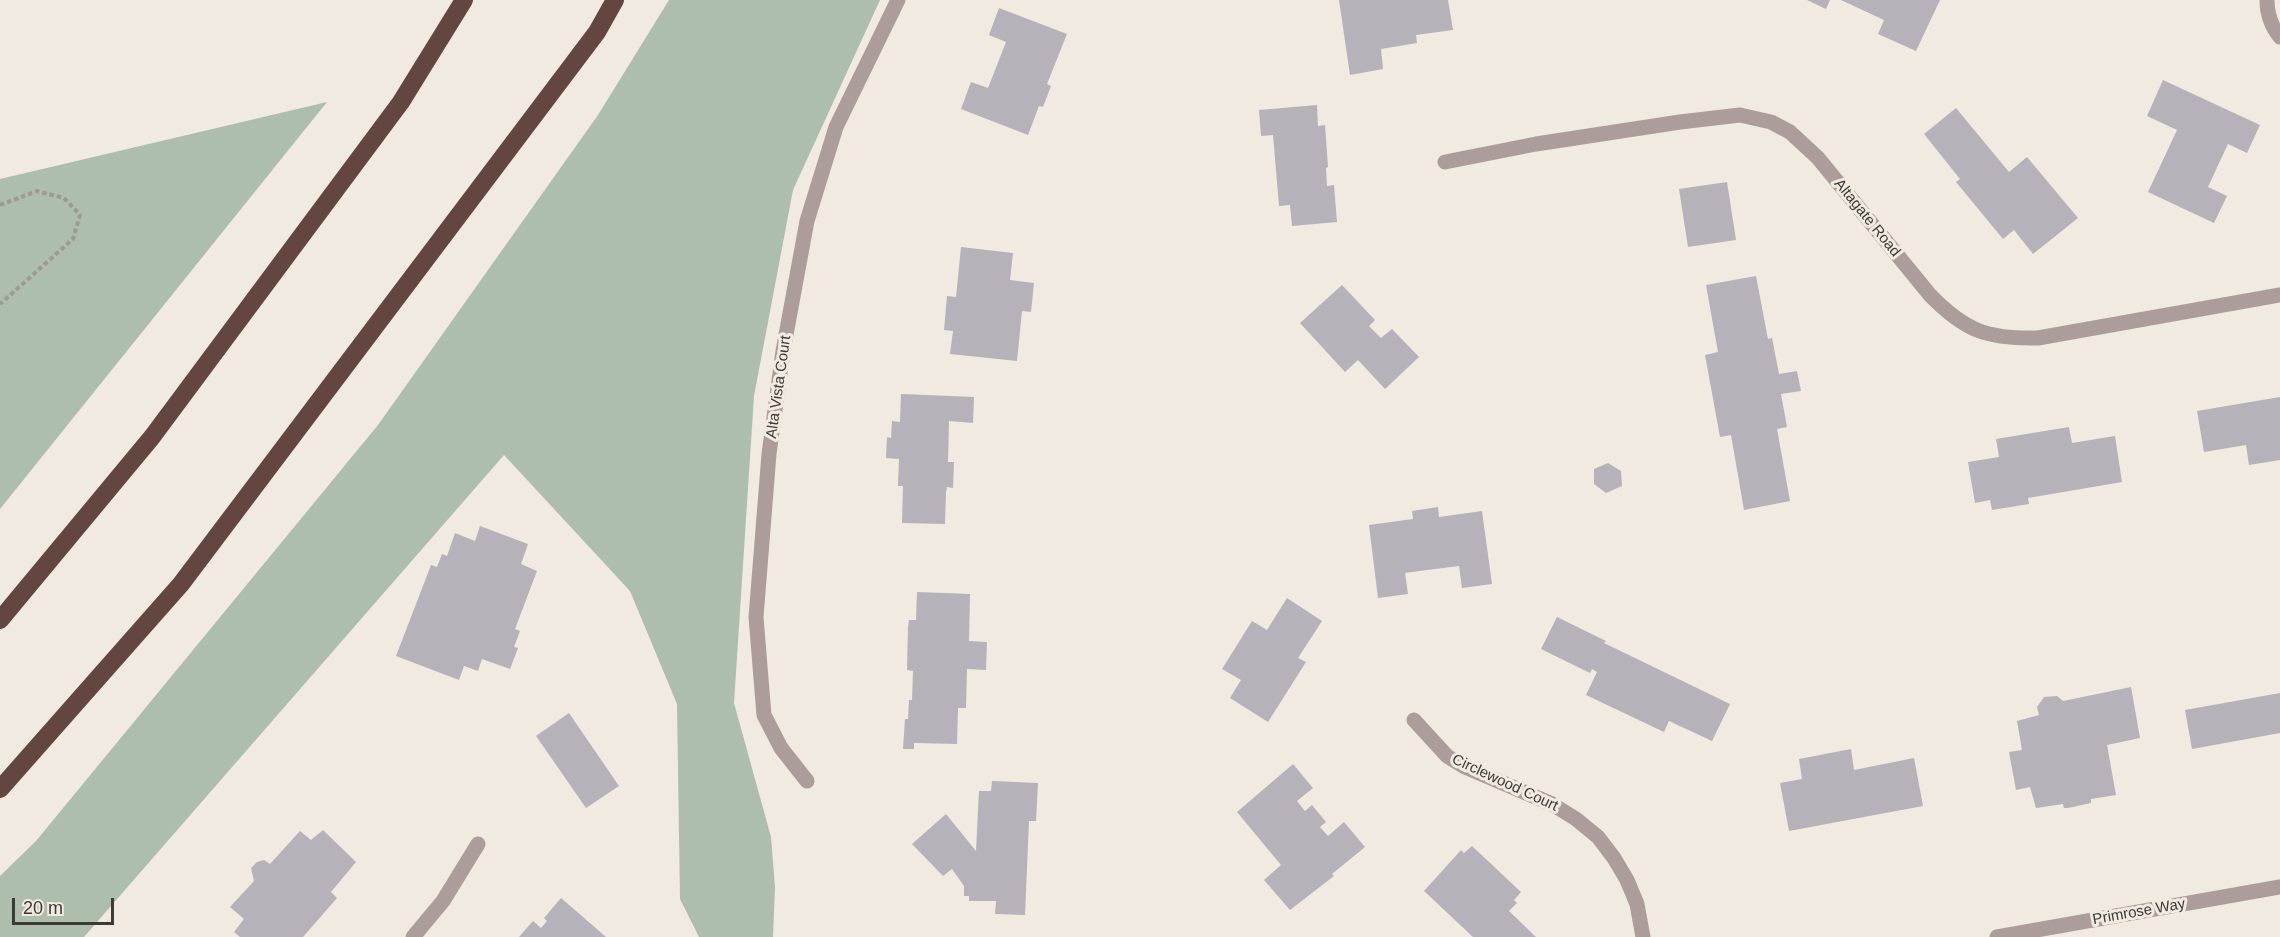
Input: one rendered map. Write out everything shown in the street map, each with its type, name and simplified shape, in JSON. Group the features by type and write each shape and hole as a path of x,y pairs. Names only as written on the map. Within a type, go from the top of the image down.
{"highway":[{"path":"0,620 159,428 401,102 464,0"},
{"path":"0,789 181,584 597,32 615,0"}],"street":[{"name":"Alta Vista Court","path":"807,781 781,748 764,715 756,617 769,454 783,351 807,221 836,127 898,0"},
{"path":"2267,0 2267,11 2273,29 2280,37"},
{"name":"Altagate Road","path":"1445,162 1547,142 1740,115 1771,122 1790,132 1818,158 1943,309 1965,325 1986,334 2009,338 2038,338 2280,295"},
{"name":"Circlewood Court","path":"1414,720 1447,756 1463,766 1552,804 1576,819 1598,837 1628,880 1637,904 1643,937"},
{"path":"413,937 443,902 478,844"},
{"name":"Primrose Way","path":"1997,937 2280,887"}],"path":[{"path":"0,205 37,191 64,198 80,215 73,239 0,304"}],"green space":[{"path":"669,0 880,0 793,190 754,396 734,703 771,837 775,887 773,937 699,937 680,899 677,704 630,591 504,455 84,937 0,937 0,876 36,841 378,425 598,115"},
{"path":"327,102 0,509 0,179"}],"building":[{"path":"1339,0 1448,0 1453,30 1416,35 1417,43 1381,49 1383,69 1350,75"},
{"path":"1807,0 1830,0 1826,9"},
{"path":"1841,0 1940,0 1916,51 1878,34 1884,20"},
{"path":"999,8 1067,34 1047,84 1051,86 1043,107 1039,106 1028,135 961,109 971,82 988,88 1006,42 989,35"},
{"path":"2163,80 2260,125 2247,153 2228,144 2220,161 2208,187 2227,196 2214,223 2148,192 2177,130 2147,116"},
{"path":"1317,105 1318,126 1325,125 1327,186 1334,185 1337,222 1292,226 1290,205 1279,206 1273,135 1261,136 1259,110"},
{"path":"1956,108 2009,172 2027,157 2078,218 2033,254 2014,230 2003,239 1956,182 1960,179 1924,134"},
{"path":"1727,182 1736,240 1688,247 1679,189"},
{"path":"961,247 1013,253 1010,280 1034,283 1031,312 1022,311 1017,361 950,354 953,331 944,330 947,296 956,297"},
{"path":"1756,276 1768,339 1772,338 1779,374 1797,371 1801,391 1781,394 1787,427 1777,429 1790,501 1744,510 1731,435 1720,437 1705,355 1718,352 1706,285"},
{"path":"1342,285 1375,320 1369,326 1381,338 1392,329 1419,357 1385,389 1358,360 1345,372 1300,323"},
{"path":"901,394 974,397 973,423 949,421 948,462 954,462 953,488 947,487 945,524 902,523 903,486 898,486 899,459 886,458 887,437 891,438 892,421 900,422"},
{"path":"2280,397 2280,460 2249,465 2246,445 2204,452 2197,411"},
{"path":"2069,427 2072,443 2115,436 2122,482 2028,498 2029,504 1992,510 1990,500 1975,503 1968,462 1999,457 1996,439"},
{"path":"1608,463 1621,471 1622,486 1606,493 1594,484 1594,469"},
{"path":"1438,507 1439,517 1482,511 1492,584 1462,588 1459,566 1405,573 1408,594 1378,598 1369,525 1413,519 1412,511"},
{"path":"480,526 528,544 521,564 537,571 515,629 520,631 514,647 518,648 510,669 482,659 478,671 464,666 459,680 396,656 431,565 437,567 442,554 447,556 455,533 475,541"},
{"path":"917,592 970,594 969,641 987,642 986,670 967,669 966,708 958,708 957,744 914,743 914,749 903,749 905,719 908,719 909,700 912,700 913,671 907,670 908,627 909,620 916,620"},
{"path":"1287,598 1322,621 1298,658 1306,662 1268,722 1230,698 1241,680 1222,669 1252,621 1267,630"},
{"path":"1557,617 1606,641 1604,643 1730,704 1712,741 1669,721 1664,732 1586,695 1597,672 1592,669 1590,673 1541,649"},
{"path":"2131,687 2140,738 2107,745 2116,795 2091,799 2091,803 2068,808 2064,808 2063,804 2036,808 2030,787 2016,790 2009,752 2022,750 2017,721 2039,715 2037,707 2044,697 2057,696 2063,701"},
{"path":"2280,693 2280,733 2192,749 2185,710"},
{"path":"569,713 619,786 586,808 536,736"},
{"path":"1851,749 1854,770 1914,758 1923,806 1789,831 1780,783 1802,779 1799,759"},
{"path":"1293,764 1313,788 1297,801 1305,811 1312,805 1326,822 1320,827 1328,836 1344,822 1365,847 1332,874 1334,876 1290,910 1264,880 1281,865 1237,812"},
{"path":"992,781 1038,783 1036,821 1029,821 1025,915 995,914 996,901 969,901 969,896 964,896 964,886 952,869 943,876 912,844 946,814 976,851 979,791 991,791"},
{"path":"323,830 356,862 331,892 337,898 303,937 240,937 234,932 244,919 230,907 254,881 251,868 257,862 264,860 270,864 300,831 311,840"},
{"path":"1472,846 1521,892 1514,900 1517,903 1509,911 1536,937 1473,937 1424,891 1461,850 1464,853"},
{"path":"561,898 606,937 519,937 533,921 541,928 547,921 544,918"}]}
